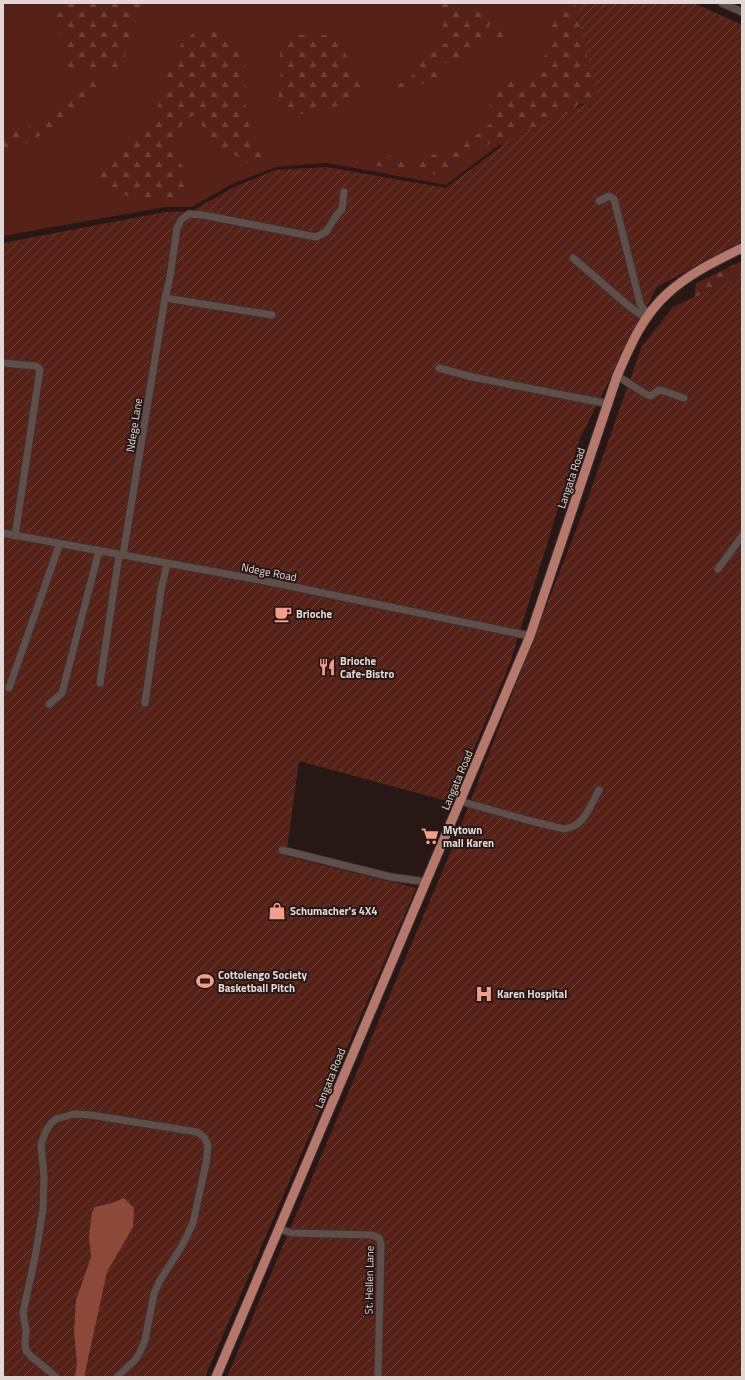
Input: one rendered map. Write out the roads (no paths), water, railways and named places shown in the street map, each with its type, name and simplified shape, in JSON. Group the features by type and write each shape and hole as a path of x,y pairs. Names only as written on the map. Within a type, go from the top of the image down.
{"main road":[{"name":"Langata Road","path":"216,1377 530,636 609,404 617,376 638,332 667,294 706,266 742,248"}],"street":[{"path":"722,3 742,12"},
{"name":"Ndege Lane","path":"100,683 165,298 170,277 177,228 185,216 192,214 316,237 326,232 342,209 344,192"},
{"path":"599,201 609,196 614,200 640,303 648,317"},
{"path":"573,258 630,307 648,317"},
{"path":"165,298 272,315"},
{"path":"3,363 36,366 40,369 15,536"},
{"path":"439,368 472,377 609,404"},
{"path":"617,376 640,389 647,395 651,396 660,390 684,398"},
{"name":"Ndege Road","path":"3,533 270,582 530,636"},
{"path":"718,568 742,536"},
{"path":"9,688 60,543"},
{"path":"49,704 62,692 99,551"},
{"path":"145,703 161,590 168,564"},
{"path":"460,801 564,829 578,824 599,790"},
{"path":"282,850 391,877 426,882"},
{"path":"56,1377 26,1351 26,1330 23,1313 36,1252 42,1209 44,1177 41,1144 45,1132 51,1123 56,1119 74,1114 91,1115 194,1131 204,1137 208,1146 206,1163 193,1223 183,1244 156,1287 146,1335 140,1352 135,1360 117,1377"},
{"name":"St. Hellen Lane","path":"279,1229 292,1233 372,1235 379,1238 381,1244 378,1377"}],"place":[{"name":"Brioche","path":"283,614"},
{"name":"Brioche Cafe-Bistro","path":"327,667"},
{"name":"Mytown mall Karen","path":"430,836"},
{"name":"Schumacher's 4X4","path":"277,911"},
{"name":"Cottolengo Society Basketball Pitch","path":"205,981"},
{"name":"Karen Hospital","path":"484,994"}]}
